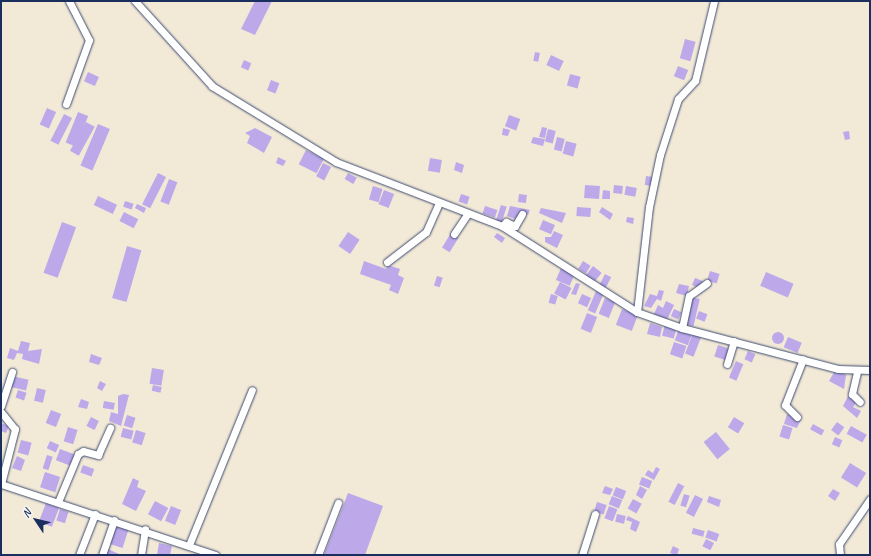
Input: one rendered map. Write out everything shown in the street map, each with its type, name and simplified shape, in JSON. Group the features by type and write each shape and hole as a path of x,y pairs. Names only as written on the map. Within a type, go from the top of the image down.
{"street":[{"path":"66,104 89,40 69,1"},
{"path":"135,1 212,86 336,162 439,203 502,226 637,312 682,328 803,359 857,372 870,370"},
{"path":"637,312 649,208 660,155 678,99 695,81 714,1"},
{"path":"386,262 426,232 439,203"},
{"path":"454,234 468,213"},
{"path":"502,226 506,222 515,226 522,214"},
{"path":"682,328 689,296 707,283"},
{"path":"727,364 734,341"},
{"path":"797,417 785,405 803,359"},
{"path":"1,406 12,372"},
{"path":"857,372 852,394 860,402"},
{"path":"188,545 252,390"},
{"path":"1,412 15,429 1,484 145,529 216,555"},
{"path":"58,502 78,454 83,451 98,455 110,428"},
{"path":"840,555 839,544 870,499"},
{"path":"318,555 338,503"},
{"path":"79,555 95,514"},
{"path":"582,555 595,514"},
{"path":"102,555 114,520"},
{"path":"141,555 145,529"}],"building":[{"path":"255,1 272,1 255,35 241,29"},
{"path":"685,39 696,42 690,61 680,58"},
{"path":"535,52 540,53 538,62 533,61"},
{"path":"551,55 564,61 559,71 546,65"},
{"path":"244,60 251,63 248,70 241,67"},
{"path":"678,66 688,70 684,80 674,76"},
{"path":"88,72 99,77 95,86 84,81"},
{"path":"570,74 581,77 578,88 567,86"},
{"path":"271,80 279,83 275,93 267,90"},
{"path":"47,108 56,112 49,129 40,124"},
{"path":"78,112 88,116 76,147 66,143"},
{"path":"64,114 72,118 58,145 50,141"},
{"path":"509,115 520,119 516,130 505,126"},
{"path":"86,122 95,127 79,156 70,151"},
{"path":"98,124 110,129 92,171 80,165"},
{"path":"542,127 547,128 545,138 539,137"},
{"path":"255,128 272,137 264,153 247,143 250,136 245,133"},
{"path":"503,128 510,130 508,136 502,135"},
{"path":"548,129 556,131 553,144 545,142"},
{"path":"849,131 850,139 845,140 843,132"},
{"path":"533,137 545,139 543,146 531,143"},
{"path":"557,137 565,139 562,152 554,150"},
{"path":"566,141 577,144 573,156 563,154"},
{"path":"306,150 324,159 317,173 299,164"},
{"path":"278,157 286,161 283,166 276,163"},
{"path":"430,158 442,160 440,173 428,171"},
{"path":"456,162 464,165 462,173 454,170"},
{"path":"323,163 331,167 324,180 316,176"},
{"path":"158,173 166,177 150,208 142,204"},
{"path":"348,173 357,178 353,184 345,179"},
{"path":"646,176 653,177 652,186 645,185"},
{"path":"169,179 177,182 169,205 160,201"},
{"path":"585,185 600,186 599,199 584,198"},
{"path":"614,185 623,186 622,194 613,193"},
{"path":"373,186 383,189 378,202 369,199"},
{"path":"626,186 637,188 635,197 624,195"},
{"path":"384,190 394,194 389,208 378,204"},
{"path":"603,190 610,191 610,199 602,199"},
{"path":"461,194 470,197 467,204 459,202"},
{"path":"519,194 527,195 526,203 518,202"},
{"path":"98,196 117,205 113,214 94,205"},
{"path":"125,201 134,204 132,209 123,207"},
{"path":"137,204 146,208 144,213 135,208"},
{"path":"501,205 507,207 502,222 496,220"},
{"path":"485,206 497,210 495,218 483,214"},
{"path":"510,206 530,210 528,215 521,212 518,220 507,216"},
{"path":"577,207 591,208 590,217 576,216"},
{"path":"602,207 613,214 610,220 599,212"},
{"path":"541,208 566,213 562,223 539,213"},
{"path":"124,212 138,219 134,228 119,221"},
{"path":"627,217 634,218 633,224 626,222"},
{"path":"543,220 555,225 551,234 539,229"},
{"path":"62,222 76,227 58,278 44,273"},
{"path":"554,231 563,235 557,248 545,242 545,237 551,237"},
{"path":"348,232 360,240 350,254 338,246"},
{"path":"451,233 459,238 450,252 442,247"},
{"path":"497,233 505,238 502,243 494,237"},
{"path":"127,246 141,250 127,302 112,298"},
{"path":"364,261 386,269 388,265 400,269 398,275 404,278 398,294 389,290 391,285 360,274"},
{"path":"583,261 591,266 586,273 578,269"},
{"path":"593,266 602,273 594,282 586,275"},
{"path":"561,268 575,274 570,286 556,280"},
{"path":"710,271 720,274 717,283 707,281"},
{"path":"766,272 794,284 788,298 760,286"},
{"path":"605,274 611,277 606,288 600,285"},
{"path":"437,276 443,278 440,287 434,286"},
{"path":"695,278 703,281 701,289 692,285"},
{"path":"560,282 572,288 566,299 554,294"},
{"path":"576,283 580,284 576,295 571,294"},
{"path":"679,284 689,286 687,296 676,293"},
{"path":"659,290 664,291 661,301 657,299 651,308 644,306 650,294 657,296"},
{"path":"596,291 603,294 595,313 588,310"},
{"path":"551,294 558,296 555,305 549,303"},
{"path":"582,294 591,298 587,307 578,303"},
{"path":"691,297 700,299 693,326 685,324"},
{"path":"605,298 615,302 609,318 599,314"},
{"path":"666,301 674,305 667,320 654,314 658,305 663,308"},
{"path":"622,309 638,315 632,331 616,325"},
{"path":"674,309 681,312 678,319 671,316"},
{"path":"699,311 707,314 705,322 696,318"},
{"path":"587,313 597,317 591,333 581,329"},
{"path":"650,323 662,327 660,337 647,334"},
{"path":"665,324 677,327 674,339 662,336"},
{"path":"679,329 692,334 688,345 675,340"},
{"path":"776,332 780,332 784,338 780,344 776,344 772,340 772,336"},
{"path":"693,333 701,336 694,357 685,354"},
{"path":"788,337 802,343 798,353 784,347"},
{"path":"21,341 30,343 28,351 42,349 39,364 22,359 23,354 17,353 14,360 7,358 10,348 18,351"},
{"path":"674,342 686,346 682,358 670,354"},
{"path":"718,345 730,349 727,360 714,356"},
{"path":"748,351 755,354 752,362 744,359"},
{"path":"91,354 102,358 99,365 89,362"},
{"path":"736,361 743,364 736,381 729,378"},
{"path":"152,368 164,370 161,386 149,384"},
{"path":"836,369 846,375 844,389 829,381"},
{"path":"12,376 29,380 26,391 10,387"},
{"path":"100,381 106,384 102,391 97,388"},
{"path":"153,385 162,387 160,393 152,391"},
{"path":"37,388 46,390 43,403 34,401"},
{"path":"18,390 27,393 24,400 16,398"},
{"path":"123,394 129,395 121,426 109,421 111,412 118,414 118,396"},
{"path":"848,396 857,401 853,407 861,411 857,418 843,406"},
{"path":"81,399 89,402 87,409 78,407"},
{"path":"104,401 115,403 114,410 103,408"},
{"path":"51,410 61,414 56,427 46,423"},
{"path":"787,414 801,419 797,428 784,424"},
{"path":"127,415 136,418 132,428 124,425"},
{"path":"91,417 99,421 94,430 86,426"},
{"path":"734,417 744,423 738,433 728,427"},
{"path":"837,422 844,427 838,435 831,430"},
{"path":"1,423 9,426 6,433 1,431"},
{"path":"813,424 824,430 821,436 810,429"},
{"path":"783,425 793,428 789,439 779,436"},
{"path":"851,426 867,435 862,443 847,434"},
{"path":"68,427 78,430 73,444 64,441"},
{"path":"123,428 134,431 131,440 121,437"},
{"path":"136,430 146,433 142,445 132,442"},
{"path":"716,432 730,449 717,459 704,442"},
{"path":"835,437 842,440 839,447 832,444"},
{"path":"21,440 32,443 28,455 18,453"},
{"path":"50,441 59,445 56,452 47,448"},
{"path":"60,449 74,454 70,465 56,460"},
{"path":"47,455 53,457 48,470 43,468"},
{"path":"17,456 25,460 21,471 12,468"},
{"path":"850,463 866,473 857,487 841,477"},
{"path":"83,465 94,469 92,477 80,473"},
{"path":"656,467 660,469 654,480 645,475 648,470 653,473"},
{"path":"45,472 60,477 55,492 40,487"},
{"path":"642,477 652,481 649,489 639,484"},
{"path":"133,478 139,481 137,487 146,491 136,511 122,504"},
{"path":"678,483 684,486 675,505 668,502"},
{"path":"605,486 613,489 610,495 602,493"},
{"path":"640,486 647,490 642,499 636,495"},
{"path":"616,487 626,491 623,499 613,495"},
{"path":"833,489 840,493 835,501 828,496"},
{"path":"348,493 383,506 365,555 324,555"},
{"path":"684,494 690,496 686,507 680,505"},
{"path":"695,495 703,499 694,517 686,513"},
{"path":"612,496 622,500 619,508 609,504"},
{"path":"709,496 721,500 719,507 707,502"},
{"path":"633,499 642,504 636,513 628,509"},
{"path":"155,501 168,508 161,521 148,514"},
{"path":"597,502 607,505 604,514 594,512"},
{"path":"46,503 59,508 52,527 39,522"},
{"path":"171,506 181,510 175,525 165,521"},
{"path":"609,506 617,509 613,521 604,518"},
{"path":"60,509 69,512 65,523 56,520"},
{"path":"617,514 626,516 624,524 615,522"},
{"path":"628,516 640,522 636,532 630,529 632,522 626,520"},
{"path":"116,526 128,530 122,548 110,544"},
{"path":"693,528 705,531 703,537 692,534"},
{"path":"708,530 719,534 717,542 705,538"},
{"path":"706,539 714,543 710,550 702,546"},
{"path":"159,543 172,546 170,555 157,555"},
{"path":"673,546 679,549 677,555 670,553"},
{"path":"108,549 121,555 106,555"}]}
